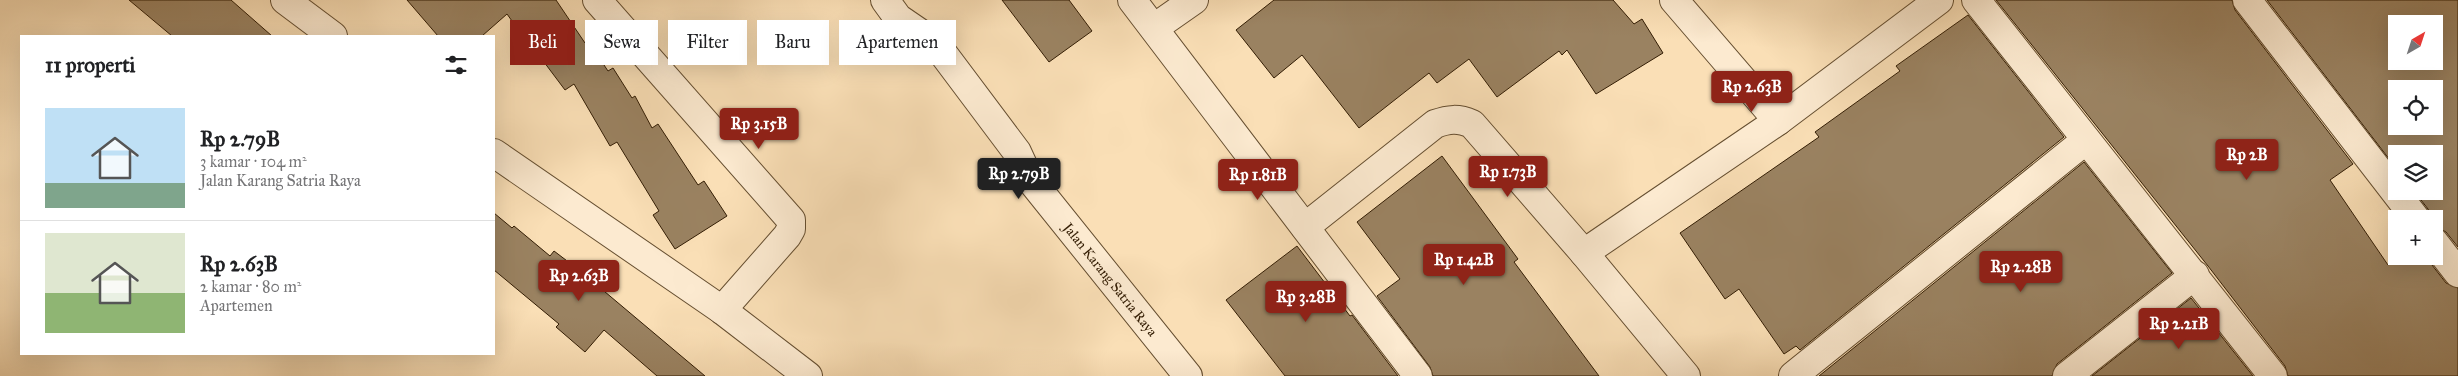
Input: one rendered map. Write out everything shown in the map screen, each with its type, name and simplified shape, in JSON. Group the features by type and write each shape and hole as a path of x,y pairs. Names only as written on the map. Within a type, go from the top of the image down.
{"street":[{"path":"285,0 320,19"},
{"path":"598,0 791,220 788,236 722,310"},
{"name":"Jalan Karang Satria Raya","path":"884,0 898,18 936,44 1017,152 1028,178 1188,376"},
{"path":"1132,0 1418,376"},
{"path":"1154,28 1194,0"},
{"path":"1674,0 1778,121"},
{"path":"1584,254 1778,121 1938,0"},
{"path":"1976,0 2086,140 2196,275 2273,376"},
{"path":"2246,0 2409,210"},
{"path":"1305,227 1435,124 1460,119 1472,124 1686,376"},
{"path":"1792,376 2086,140"},
{"path":"495,154 722,310 808,376"},
{"path":"2443,254 2458,273"},
{"path":"2067,376 2196,275"}],"building":[{"path":"129,0 231,0 271,35 171,35"},
{"path":"407,0 556,0 569,20 511,20 507,14 483,35 437,35"},
{"path":"1002,0 1069,0 1092,31 1049,62"},
{"path":"1274,0 1613,0 1634,24 1642,19 1663,53 1596,94 1567,50 1562,55 1559,51 1497,97 1469,59 1437,83 1429,73 1359,128 1302,55 1274,78 1236,30"},
{"path":"1996,0 2232,0 2235,10 2353,164 2330,180 2388,265 2432,265 2446,283 2458,288 2458,376 2288,376 2285,366 2208,266"},
{"path":"2267,0 2458,0 2458,247 2443,230 2443,210 2428,209 2421,200 2443,200 2443,145 2388,145 2388,158"},
{"path":"1968,15 2064,137 1800,350 1796,346 1784,354 1739,289 1725,299 1680,233 1819,137 1815,132 1900,71 1896,66"},
{"path":"575,28 585,43 585,65 604,65 608,71 613,68 632,98 635,96 652,128 658,124 698,185 704,181 727,216 675,249 653,215 659,211 617,142 610,146 574,84 565,90 546,65 575,65"},
{"path":"1442,156 1518,259 1514,262 1599,376 1433,376 1430,367 1377,296 1400,279 1357,222"},
{"path":"2084,162 2172,273 2057,364 2052,376 1819,376"},
{"path":"495,214 512,228 514,226 550,256 554,251 579,270 705,376 657,376 604,330 585,352 556,327 559,324 495,271"},
{"path":"1297,246 1398,376 1285,376 1226,300"},
{"path":"2191,298 2253,376 2092,376"}]}
